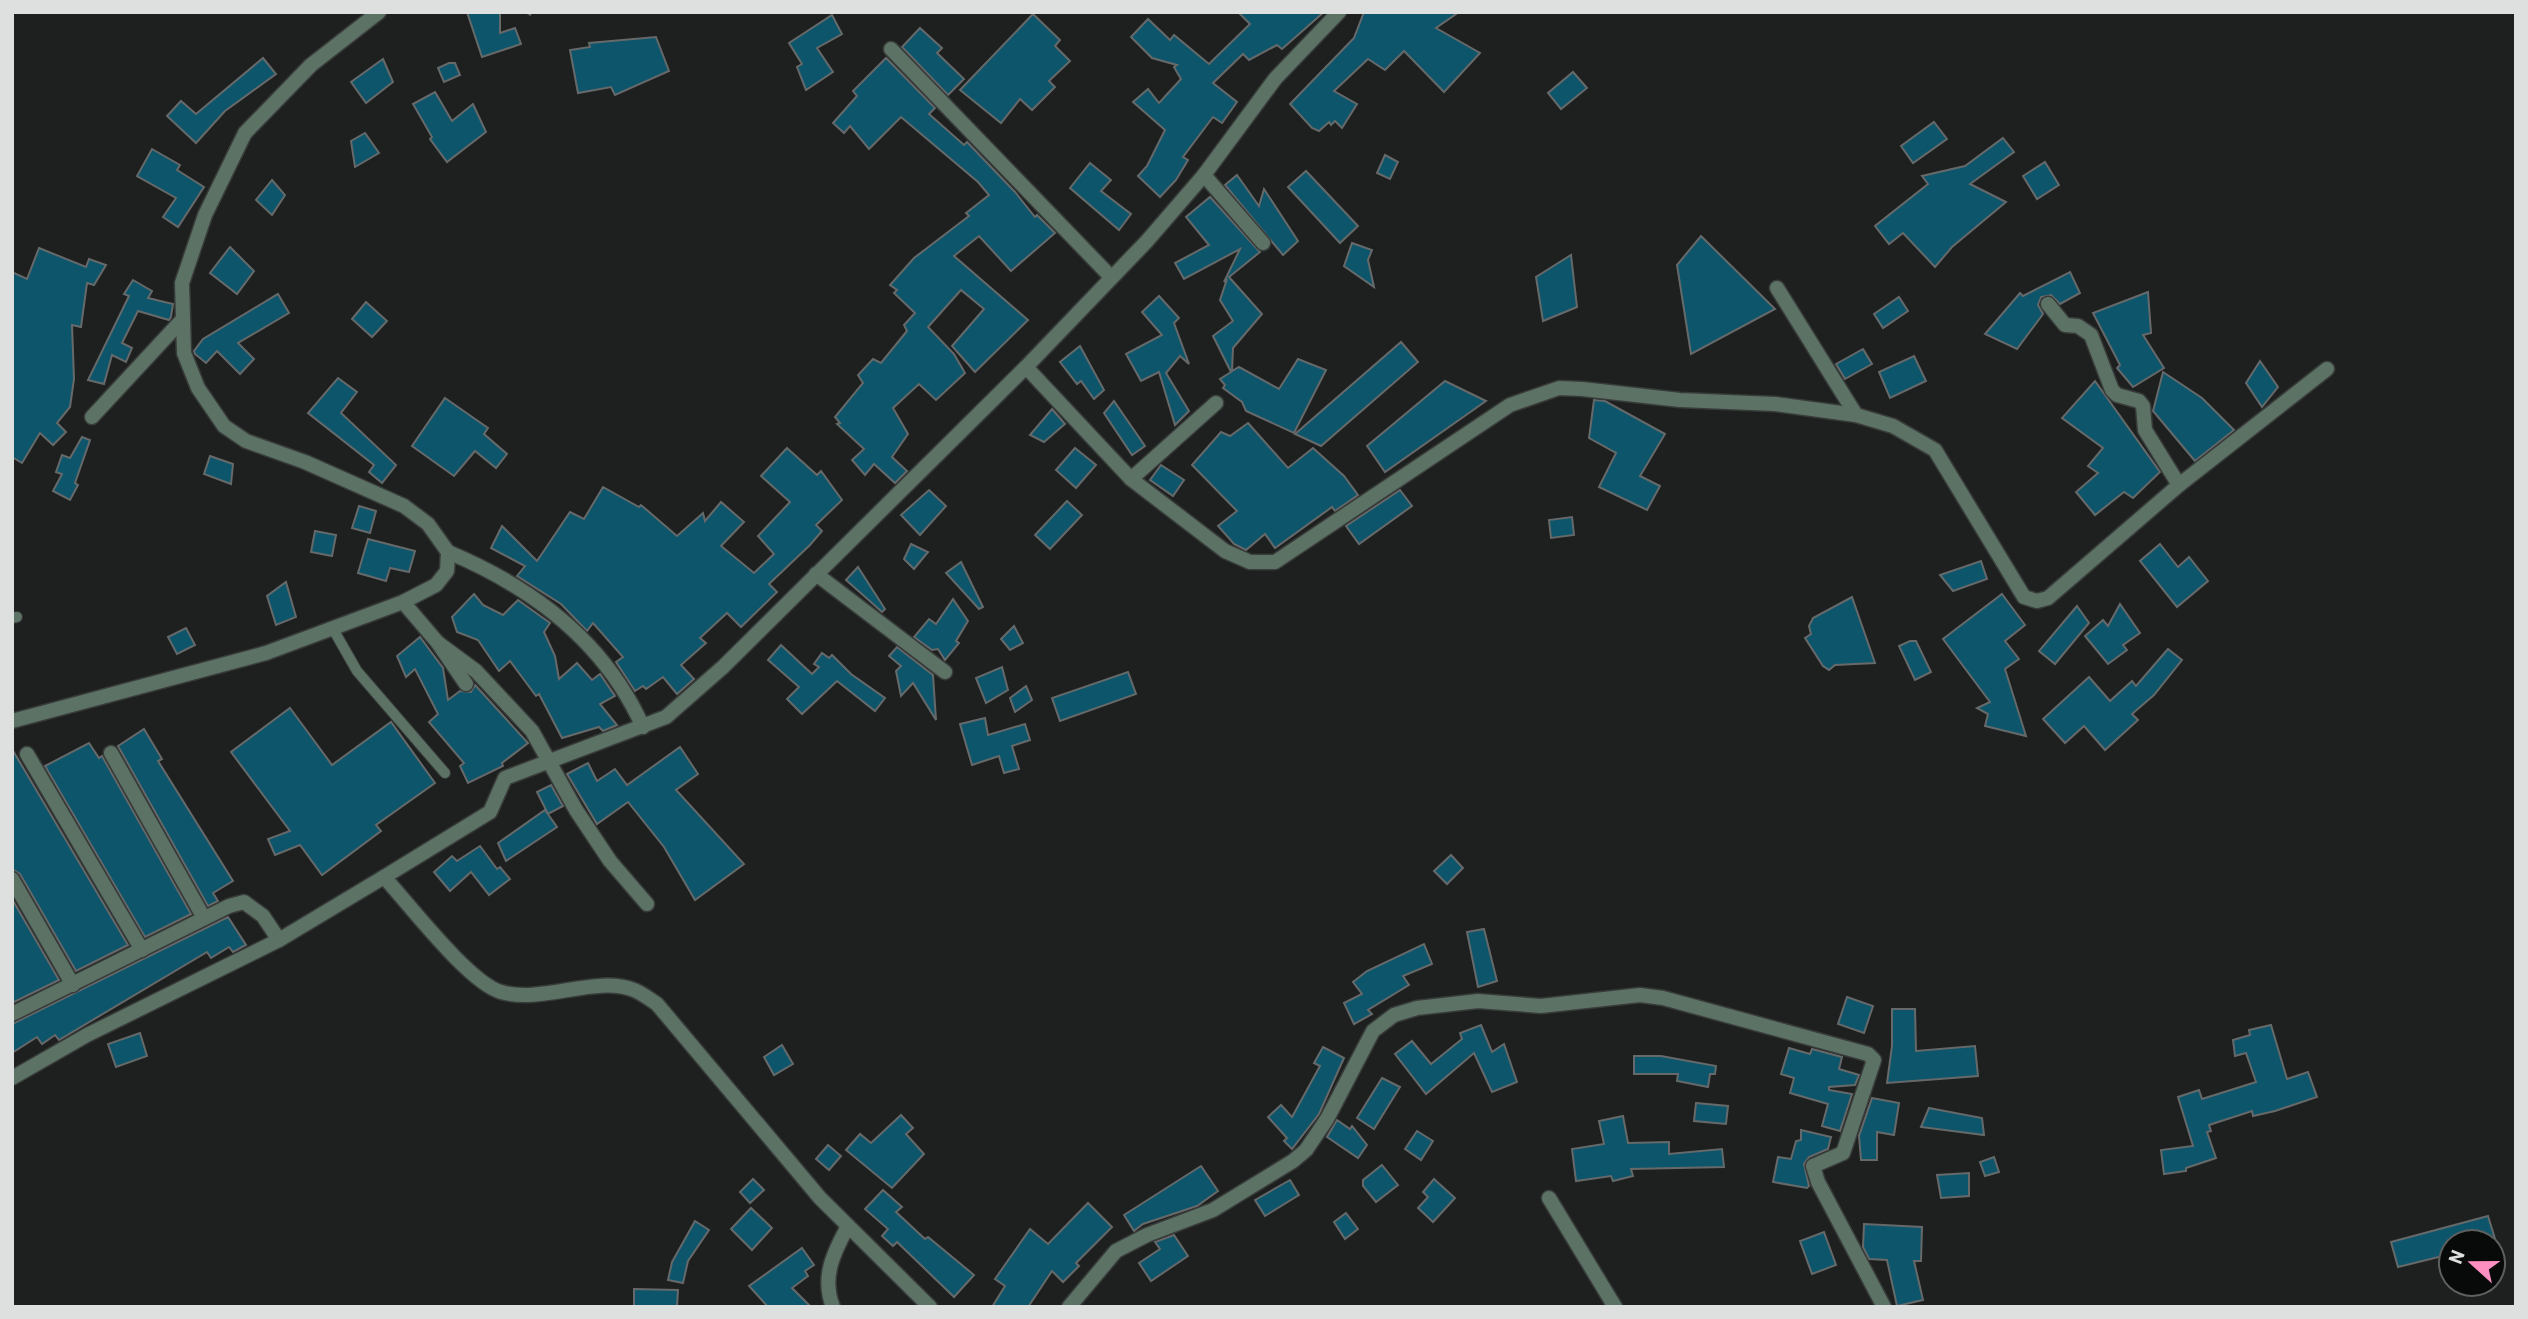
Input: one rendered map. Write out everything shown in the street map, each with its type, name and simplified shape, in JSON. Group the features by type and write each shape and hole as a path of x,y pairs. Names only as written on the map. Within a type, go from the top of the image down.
{"street":[{"path":"380,12 311,65 245,133 205,215 183,283 181,320 184,353 198,388 224,426 246,441 305,463 404,506 428,524 448,552 492,570 545,605 593,647 631,700 643,727"},
{"path":"12,1078 87,1035 279,940 384,877 490,812 505,778 666,717 723,667 1026,367 1147,241 1204,175 1275,79 1339,12"},
{"path":"891,49 1036,196 1111,277"},
{"path":"1204,175 1263,243"},
{"path":"1777,288 1856,415"},
{"path":"2048,304 2057,320 2065,325 2086,330 2091,335 2112,390 2117,395 2139,401 2143,406 2145,430 2179,485"},
{"path":"92,417 181,320"},
{"path":"1026,367 1131,479 1224,551 1250,562 1275,562 1510,405 1559,388 1680,400 1775,404 1856,415 1893,426 1934,450 2024,597 2031,600 2048,598 2179,485 2327,369"},
{"path":"1131,479 1216,403"},
{"path":"15,718 266,653 333,629 403,602 436,585 447,571 448,552"},
{"path":"816,573 945,672"},
{"path":"403,602 438,643 466,684"},
{"path":"438,643 476,671 532,731 576,810 610,862 647,904"},
{"path":"111,753 204,918"},
{"path":"27,754 142,950"},
{"path":"384,877 478,980 501,992 529,995 601,987 632,989 657,1004 770,1140 848,1226 930,1307"},
{"path":"12,879 73,985"},
{"path":"12,1014 204,918 244,902 263,916 279,940"},
{"path":"1069,1307 1116,1251 1147,1235 1213,1210 1293,1161 1306,1150 1327,1119 1373,1031 1394,1015 1417,1008 1478,1001 1541,1006 1640,995 1663,998 1742,1018 1792,1035 1868,1055 1874,1060 1843,1153 1813,1166 1818,1182 1884,1307"},
{"path":"1549,1198 1615,1307"},
{"path":"833,1307 826,1281 835,1250 848,1226"}],"lane":[{"path":"333,629 357,671 444,773"}],"path":[{"path":"527,12 534,16"}],"building":[{"path":"467,12 500,12 500,33 515,28 521,44 482,57"},
{"path":"1238,12 1324,12 1282,49 1277,45 1249,60 1243,54 1213,83 1237,102 1222,123 1213,117 1183,157 1188,160 1176,180 1160,197 1138,176 1147,166 1165,130 1133,102 1148,89 1159,103 1181,79 1174,67 1177,65 1152,58 1131,37 1148,19 1170,40 1174,35 1209,64 1250,24"},
{"path":"1364,12 1459,12 1436,28 1480,53 1444,92 1404,51 1385,70 1368,59 1334,91 1357,104 1342,128 1335,121 1331,125 1329,122 1319,131 1312,128 1290,104 1354,38"},
{"path":"1033,14 1060,40 1055,46 1070,61 1049,81 1055,87 1032,110 1020,99 1001,123 960,90"},
{"path":"832,15 842,34 817,48 833,72 806,90 797,67 802,64 789,43"},
{"path":"920,28 942,48 937,53 964,79 948,95 902,47"},
{"path":"656,37 669,71 615,95 611,87 578,93 570,50 590,47 589,43"},
{"path":"263,58 276,74 225,111 196,143 167,116 181,101 196,114"},
{"path":"886,58 935,108 929,114 964,145 967,142 1035,217 1037,215 1055,233 1011,271 979,236 954,256 1028,320 975,372 952,346 984,309 961,290 928,327 954,354 965,373 936,400 919,384 893,408 908,434 892,457 907,471 895,483 874,464 865,475 852,460 864,449 837,424 840,423 835,417 863,383 858,375 873,359 881,363 907,331 904,325 915,313 894,293 897,290 890,285 914,258 969,216 966,213 989,195 978,182 901,117 869,149 850,126 844,133 833,123 857,96 853,91"},
{"path":"383,59 393,82 366,103 351,82"},
{"path":"455,63 460,75 444,82 438,68"},
{"path":"1573,72 1587,88 1561,109 1548,93"},
{"path":"435,92 452,121 473,104 486,132 447,162 430,139 432,137 413,104"},
{"path":"1934,122 1947,139 1913,163 1901,146"},
{"path":"365,133 379,153 355,167 351,141"},
{"path":"2003,138 2014,152 1970,184 2006,202 1952,247 1935,267 1903,233 1889,244 1875,226 1928,184 1922,176 1965,166"},
{"path":"152,149 180,165 177,170 204,187 178,227 163,217 176,198 137,176"},
{"path":"1385,155 1398,162 1390,179 1377,173"},
{"path":"2045,162 2059,185 2037,199 2023,176"},
{"path":"1090,163 1111,180 1101,191 1131,214 1119,230 1070,188"},
{"path":"1306,171 1358,226 1340,243 1288,187"},
{"path":"1237,175 1259,206 1264,189 1298,241 1283,255 1225,185"},
{"path":"272,180 285,195 272,215 256,200"},
{"path":"1210,197 1260,252 1229,277 1262,314 1233,348 1232,371 1239,367 1279,389 1298,359 1326,370 1294,433 1246,411 1242,402 1223,388 1225,385 1220,379 1231,372 1213,336 1233,321 1220,300 1227,279 1224,282 1240,249 1184,279 1175,263 1209,245 1186,217"},
{"path":"1701,236 1775,309 1691,354 1677,265"},
{"path":"1352,243 1372,250 1368,260 1374,287 1344,266"},
{"path":"230,247 254,271 237,294 210,273"},
{"path":"39,248 86,267 89,259 106,265 94,285 87,283 81,327 72,325 74,379 70,407 57,423 66,432 53,445 40,433 22,463 12,457 12,272 27,279"},
{"path":"1571,255 1577,307 1543,321 1536,277"},
{"path":"2070,272 2080,293 2060,304 2051,295 2041,297 2038,305 2043,314 2017,349 1985,334 2020,293 2023,296"},
{"path":"133,280 152,291 148,298 173,304 171,317 169,320 138,311 122,343 132,348 126,362 112,355 104,384 88,380 129,296 124,294"},
{"path":"2148,292 2151,333 2143,335 2164,368 2133,387 2117,368 2120,365 2093,313"},
{"path":"278,294 289,313 238,343 254,359 240,374 217,351 206,363 195,354 194,351 203,339"},
{"path":"1159,296 1179,318 1174,323 1189,364 1180,356 1166,373 1189,411 1175,425 1159,372 1141,381 1126,354 1162,335 1142,312"},
{"path":"1899,297 1908,311 1883,328 1874,314"},
{"path":"366,302 387,321 372,337 352,319"},
{"path":"1401,342 1418,362 1321,446 1295,434"},
{"path":"1080,346 1104,390 1094,399 1081,381 1077,384 1060,362"},
{"path":"1863,349 1872,364 1845,379 1836,364"},
{"path":"1914,356 1926,381 1890,398 1879,372"},
{"path":"2260,361 2278,387 2262,407 2246,383"},
{"path":"2163,372 2202,398 2234,430 2195,461 2153,411"},
{"path":"338,378 357,392 341,413 396,465 382,483 369,472 374,465 308,413"},
{"path":"1445,381 1486,401 1385,472 1367,446"},
{"path":"2095,381 2160,472 2133,498 2124,492 2095,515 2076,492 2098,473 2088,466 2103,448 2062,418"},
{"path":"445,398 488,428 484,434 507,454 496,468 475,451 454,476 412,446"},
{"path":"1594,400 1605,401 1665,434 1640,476 1660,486 1647,510 1599,487 1616,453 1589,438"},
{"path":"1114,401 1145,446 1132,455 1104,413"},
{"path":"1052,409 1065,424 1044,442 1030,435"},
{"path":"1248,423 1288,468 1313,448 1344,476 1358,495 1335,511 1332,507 1275,548 1265,534 1246,550 1234,544 1218,526 1237,511 1192,465 1221,432 1230,436"},
{"path":"82,437 90,440 75,483 78,485 70,500 53,491 62,474 56,472 62,455 70,458"},
{"path":"787,448 817,475 821,471 842,500 816,525 822,531 810,545 769,584 777,592 741,627 727,613 700,638 706,643 681,665 694,679 677,694 663,677 646,689 643,686 635,691 616,662 623,657 593,623 587,631 561,604 517,576 525,566 491,548 502,526 537,561 570,512 584,519 603,487 639,507 641,505 677,536 703,513 705,521 721,502 744,522 721,546 754,573 774,554 758,536 790,502 761,476"},
{"path":"1075,448 1096,465 1076,488 1056,470"},
{"path":"210,456 233,464 231,484 204,474"},
{"path":"1161,465 1184,480 1173,496 1150,480"},
{"path":"929,490 946,506 920,535 901,515"},
{"path":"1400,490 1412,506 1359,544 1346,526"},
{"path":"1067,501 1082,515 1050,549 1035,535"},
{"path":"359,506 376,511 370,533 352,528"},
{"path":"1572,517 1574,535 1551,538 1549,520"},
{"path":"315,531 336,535 332,556 311,552"},
{"path":"368,539 415,551 409,572 390,568 386,581 358,573"},
{"path":"911,544 928,552 914,569 904,559"},
{"path":"2160,544 2178,567 2189,557 2208,581 2177,607 2140,561"},
{"path":"1981,561 1987,579 1953,591 1940,575"},
{"path":"961,562 983,607 979,609 946,573"},
{"path":"858,567 885,609 882,612 846,580"},
{"path":"286,582 296,617 276,625 267,596"},
{"path":"474,594 483,605 503,615 518,600 550,623 544,632 555,656 559,679 577,663 592,680 600,674 615,696 600,704 617,725 603,731 599,727 562,738 539,694 536,696 510,661 499,671 478,640 457,632 452,617"},
{"path":"2002,594 2025,625 2005,641 2019,659 2005,669 2026,736 1985,726 1988,714 1977,708 1990,702 1943,639"},
{"path":"1852,597 1875,663 1835,665 1829,670 1823,666 1805,638 1811,634 1809,626 1813,618"},
{"path":"953,599 968,621 956,641 959,643 945,660 938,649 932,650 914,637 929,619 936,624"},
{"path":"2120,604 2140,633 2123,645 2127,650 2108,664 2085,636 2103,620 2108,626"},
{"path":"2077,606 2089,623 2055,664 2039,651"},
{"path":"1014,626 1023,643 1010,650 1001,639"},
{"path":"186,628 195,645 177,654 168,637"},
{"path":"420,637 443,668 448,700 460,691 471,692 475,685 528,743 502,763 503,766 468,783 460,766 464,763 429,722 438,714 415,669 406,677 397,656"},
{"path":"1916,641 1931,672 1915,680 1899,646"},
{"path":"781,645 812,674 819,667 814,664 822,653 829,658 832,655 851,674 885,698 875,711 837,681 802,714 787,699 799,687 768,660"},
{"path":"897,647 933,675 936,720 913,683 901,696 896,671 901,666 889,656"},
{"path":"2168,649 2182,660 2154,695 2132,714 2138,720 2105,750 2084,726 2065,743 2043,719 2089,677 2110,701 2132,681 2136,686"},
{"path":"1002,667 1008,690 986,703 976,678"},
{"path":"1128,672 1136,694 1060,721 1052,698"},
{"path":"1026,686 1032,700 1015,712 1010,698"},
{"path":"290,708 332,765 391,722 435,783 376,825 381,831 322,875 300,845 275,855 268,839 290,831 231,752"},
{"path":"985,718 988,735 1025,724 1030,740 1012,746 1019,769 1004,773 999,756 972,765 960,724"},
{"path":"144,729 162,759 158,761 233,881 213,893 218,901 208,906 118,746"},
{"path":"89,743 99,758 102,756 191,914 145,937 45,766"},
{"path":"680,747 698,774 676,790 744,864 695,900 664,847 628,802 597,824 567,774 588,763 597,781 615,769 627,785"},
{"path":"12,749 128,945 76,971 20,874 12,869"},
{"path":"551,785 563,806 548,814 537,792"},
{"path":"545,810 557,827 506,861 498,843"},
{"path":"480,846 497,869 500,867 510,879 489,895 471,872 450,891 434,872 452,856 457,861"},
{"path":"1451,855 1463,868 1447,884 1434,871"},
{"path":"12,899 59,980 12,1003"},
{"path":"228,917 246,945 233,952 229,947 211,958 207,952 59,1040 55,1035 42,1044 37,1037 12,1053 12,1024"},
{"path":"1484,929 1497,981 1478,987 1467,932"},
{"path":"1424,944 1432,964 1403,976 1409,985 1368,1010 1372,1014 1354,1024 1344,1003 1362,994 1353,982 1367,971"},
{"path":"1847,997 1873,1006 1864,1033 1838,1024"},
{"path":"1892,1009 1915,1009 1916,1051 1975,1046 1978,1076 1887,1083 1892,1046"},
{"path":"1481,1025 1492,1052 1504,1044 1517,1082 1492,1092 1474,1053 1426,1094 1395,1054 1412,1041 1431,1064 1462,1039 1460,1033"},
{"path":"2271,1025 2287,1079 2308,1072 2317,1097 2275,1111 2253,1116 2252,1111 2209,1125 2211,1131 2207,1132 2216,1158 2186,1168 2186,1171 2164,1174 2161,1150 2193,1146 2178,1097 2199,1090 2202,1099 2256,1082 2246,1053 2235,1056 2233,1040 2250,1035 2249,1030"},
{"path":"140,1033 147,1056 116,1067 108,1044"},
{"path":"782,1045 793,1064 774,1075 764,1057"},
{"path":"1323,1047 1344,1058 1319,1114 1292,1149 1284,1141 1287,1138 1268,1117 1281,1105 1292,1117 1320,1066 1314,1063"},
{"path":"1789,1048 1810,1054 1812,1049 1842,1057 1839,1069 1859,1075 1855,1085 1829,1087 1829,1090 1852,1094 1840,1131 1822,1126 1828,1104 1790,1093 1794,1078 1781,1074"},
{"path":"1634,1056 1661,1056 1716,1066 1715,1074 1710,1074 1708,1087 1677,1081 1678,1074 1634,1074"},
{"path":"1382,1078 1400,1087 1374,1129 1357,1118"},
{"path":"1872,1098 1899,1103 1894,1135 1877,1132 1877,1160 1861,1160 1859,1136"},
{"path":"1696,1103 1728,1106 1726,1124 1694,1121"},
{"path":"1929,1108 1982,1118 1984,1135 1921,1127"},
{"path":"901,1115 913,1128 906,1134 924,1154 892,1188 846,1150 860,1134 871,1143"},
{"path":"1623,1116 1628,1143 1669,1142 1669,1154 1722,1149 1724,1167 1631,1169 1633,1176 1613,1181 1611,1176 1576,1181 1572,1149 1604,1144 1599,1121"},
{"path":"1337,1120 1350,1129 1352,1126 1367,1145 1358,1158 1327,1137"},
{"path":"1801,1130 1831,1137 1828,1149 1809,1157 1804,1164 1809,1186 1807,1188 1773,1182 1778,1157 1791,1159 1796,1141 1801,1140"},
{"path":"1417,1131 1433,1141 1421,1160 1405,1149"},
{"path":"828,1145 841,1156 829,1170 816,1159"},
{"path":"1994,1157 1999,1172 1985,1176 1980,1162"},
{"path":"1382,1165 1398,1185 1376,1202 1363,1186 1363,1180"},
{"path":"1201,1166 1218,1191 1197,1206 1143,1224 1134,1231 1124,1215"},
{"path":"1969,1173 1969,1196 1941,1198 1937,1175"},
{"path":"753,1179 764,1190 750,1203 740,1192"},
{"path":"1434,1179 1455,1198 1433,1222 1418,1208 1428,1197 1423,1192"},
{"path":"1290,1180 1299,1195 1265,1216 1255,1200"},
{"path":"883,1190 902,1207 896,1212 925,1239 928,1237 974,1275 954,1297 897,1242 893,1246 882,1236 888,1229 865,1209"},
{"path":"1088,1203 1112,1227 1076,1263 1079,1266 1063,1282 1052,1271 1028,1307 992,1307 1005,1286 995,1279 1030,1229 1048,1244"},
{"path":"751,1208 772,1228 752,1250 731,1229"},
{"path":"1346,1213 1358,1229 1345,1239 1334,1222"},
{"path":"2488,1216 2492,1228 2443,1228"},
{"path":"695,1221 709,1230 688,1261 683,1283 668,1280 672,1262"},
{"path":"1864,1224 1922,1227 1921,1261 1914,1261 1923,1300 1897,1306 1887,1260 1869,1259 1863,1247"},
{"path":"2437,1230 2437,1257 2398,1267 2391,1242"},
{"path":"1824,1232 1836,1265 1812,1274 1800,1241"},
{"path":"1174,1235 1188,1256 1151,1281 1139,1263 1160,1249 1155,1242"},
{"path":"802,1248 814,1265 805,1271 808,1276 792,1288 811,1307 768,1307 749,1286"},
{"path":"634,1289 678,1290 677,1307 634,1307"}]}
